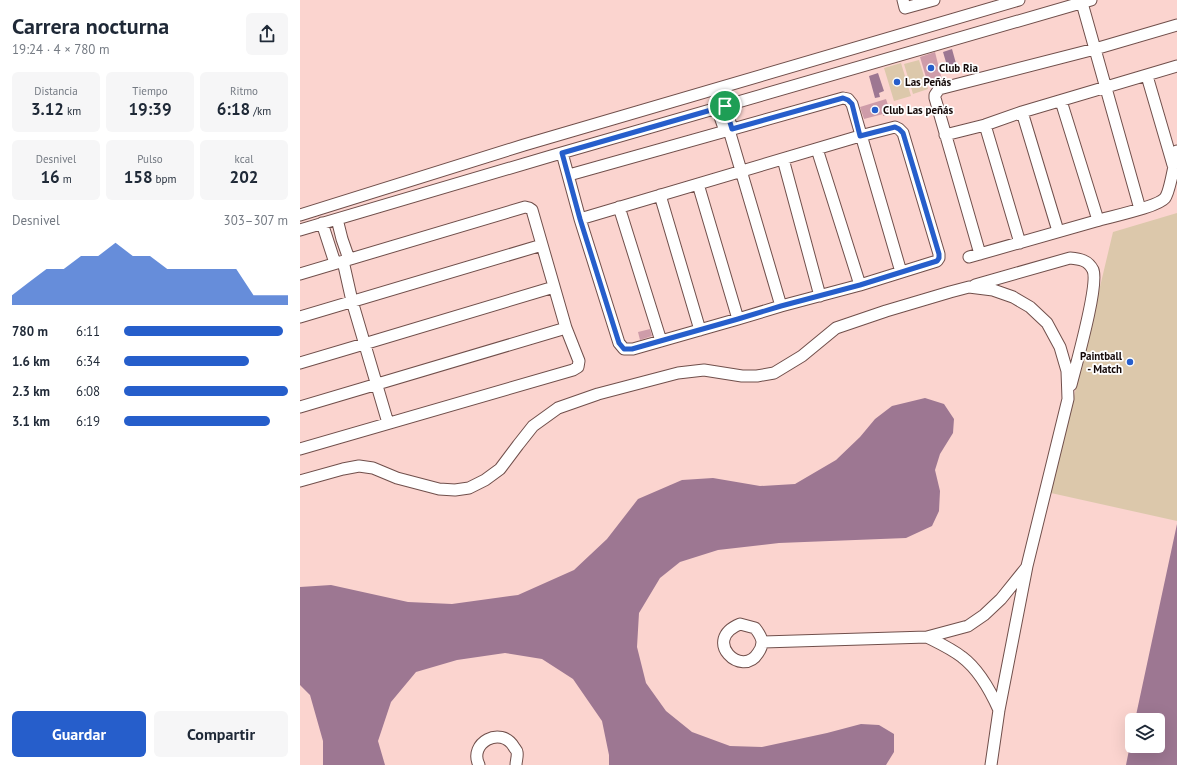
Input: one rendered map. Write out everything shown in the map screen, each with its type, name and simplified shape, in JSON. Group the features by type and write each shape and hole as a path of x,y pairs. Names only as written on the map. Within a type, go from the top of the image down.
{"street":[{"path":"903,0 905,8 934,0"},
{"path":"300,215 546,139 1019,0"},
{"path":"300,230 1086,1 1095,49 1140,209"},
{"path":"980,254 945,135 935,94 940,89 1095,49 1177,25"},
{"path":"883,40 889,58"},
{"path":"945,135 985,125 1022,112 1177,66"},
{"path":"1147,76 1174,166"},
{"path":"569,175 843,98 852,104 860,136 901,272"},
{"path":"1061,101 1098,220"},
{"path":"721,107 781,306"},
{"path":"1022,112 1058,231"},
{"path":"985,125 1020,243"},
{"path":"562,153 580,219 619,343 624,349 632,349 860,285 937,261 939,258 903,133 895,127 580,219"},
{"path":"546,139 551,156"},
{"path":"817,149 860,285"},
{"path":"969,257 1160,202 1165,198 1168,191 1177,150"},
{"path":"783,159 820,296"},
{"path":"698,184 738,319"},
{"path":"660,195 700,330"},
{"path":"300,274 525,207 529,208 532,210 566,328 579,361 578,367 573,370 300,449"},
{"path":"619,207 661,341"},
{"path":"337,218 342,239 342,261"},
{"path":"322,223 342,261 364,344 388,423"},
{"path":"300,317 542,245"},
{"path":"300,481 343,469 360,466 373,468 397,478 439,489 455,490 469,488 485,480 500,469 518,444 534,426 558,408 598,394 678,373 704,370 742,376 757,376 774,372 802,356 836,328 886,311 1070,258 1081,259 1088,262 1093,270 1094,278 1090,308 1027,566 999,710 991,765"},
{"path":"300,363 554,287"},
{"path":"969,287 993,290 1013,297 1030,307 1047,323 1060,347 1067,371 1068,399"},
{"path":"300,407 566,328"},
{"path":"763,642 927,637 968,626 984,615 1001,599 1027,566"},
{"path":"927,637 962,657 972,666 992,693 999,710"},
{"path":"479,765 477,761 478,748 486,739 498,736 510,741 517,753 516,765"}],"shaded area":[{"path":"952,49 957,67 948,69 943,52"},
{"path":"919,60 928,89 913,94 904,64"},
{"name":"Las Peñás","path":"901,63 911,96 894,101 884,68"},
{"path":"878,73 884,91 879,93 880,97 875,98 869,76"},
{"name":"Paintball - Match","path":"1177,213 1177,521 1051,493 1113,232"},
{"path":"925,398 944,404 954,419 953,433 940,454 935,470 940,491 939,511 932,526 906,538 779,543 718,550 680,562 660,578 639,613 637,647 646,683 666,711 692,732 730,746 762,747 861,724 879,725 894,734 894,752 886,765 609,765 609,755 602,721 573,679 542,659 505,653 457,660 416,672 391,702 378,741 385,765 323,765 323,741 310,695 300,685 300,587 331,585 408,602 452,604 518,595 574,570 607,539 638,499 682,480 713,478 760,486 795,484 836,460 860,437 875,419 892,406"},
{"path":"1177,524 1177,765 1126,765 1128,753 1165,753 1165,713 1136,713"}],"building":[{"name":"Club Ria","path":"935,52 942,80 928,84 920,57"},
{"name":"Club Las peñás","path":"886,99 891,114 883,116 883,114 864,119 860,107"},
{"path":"650,329 652,336 640,340 638,332"}],"place":[{"name":"Club Ria","path":"931,68"},
{"name":"Las Peñás","path":"897,82"},
{"name":"Club Las peñás","path":"875,110"},
{"name":"Paintball - Match","path":"1130,362"}],"route":[{"path":"843,98 852,104 860,136 895,127 899,129 903,133 939,258 937,261 860,285 632,349 624,349 619,343 580,219 562,153 725,106 732,129 843,98"}]}
